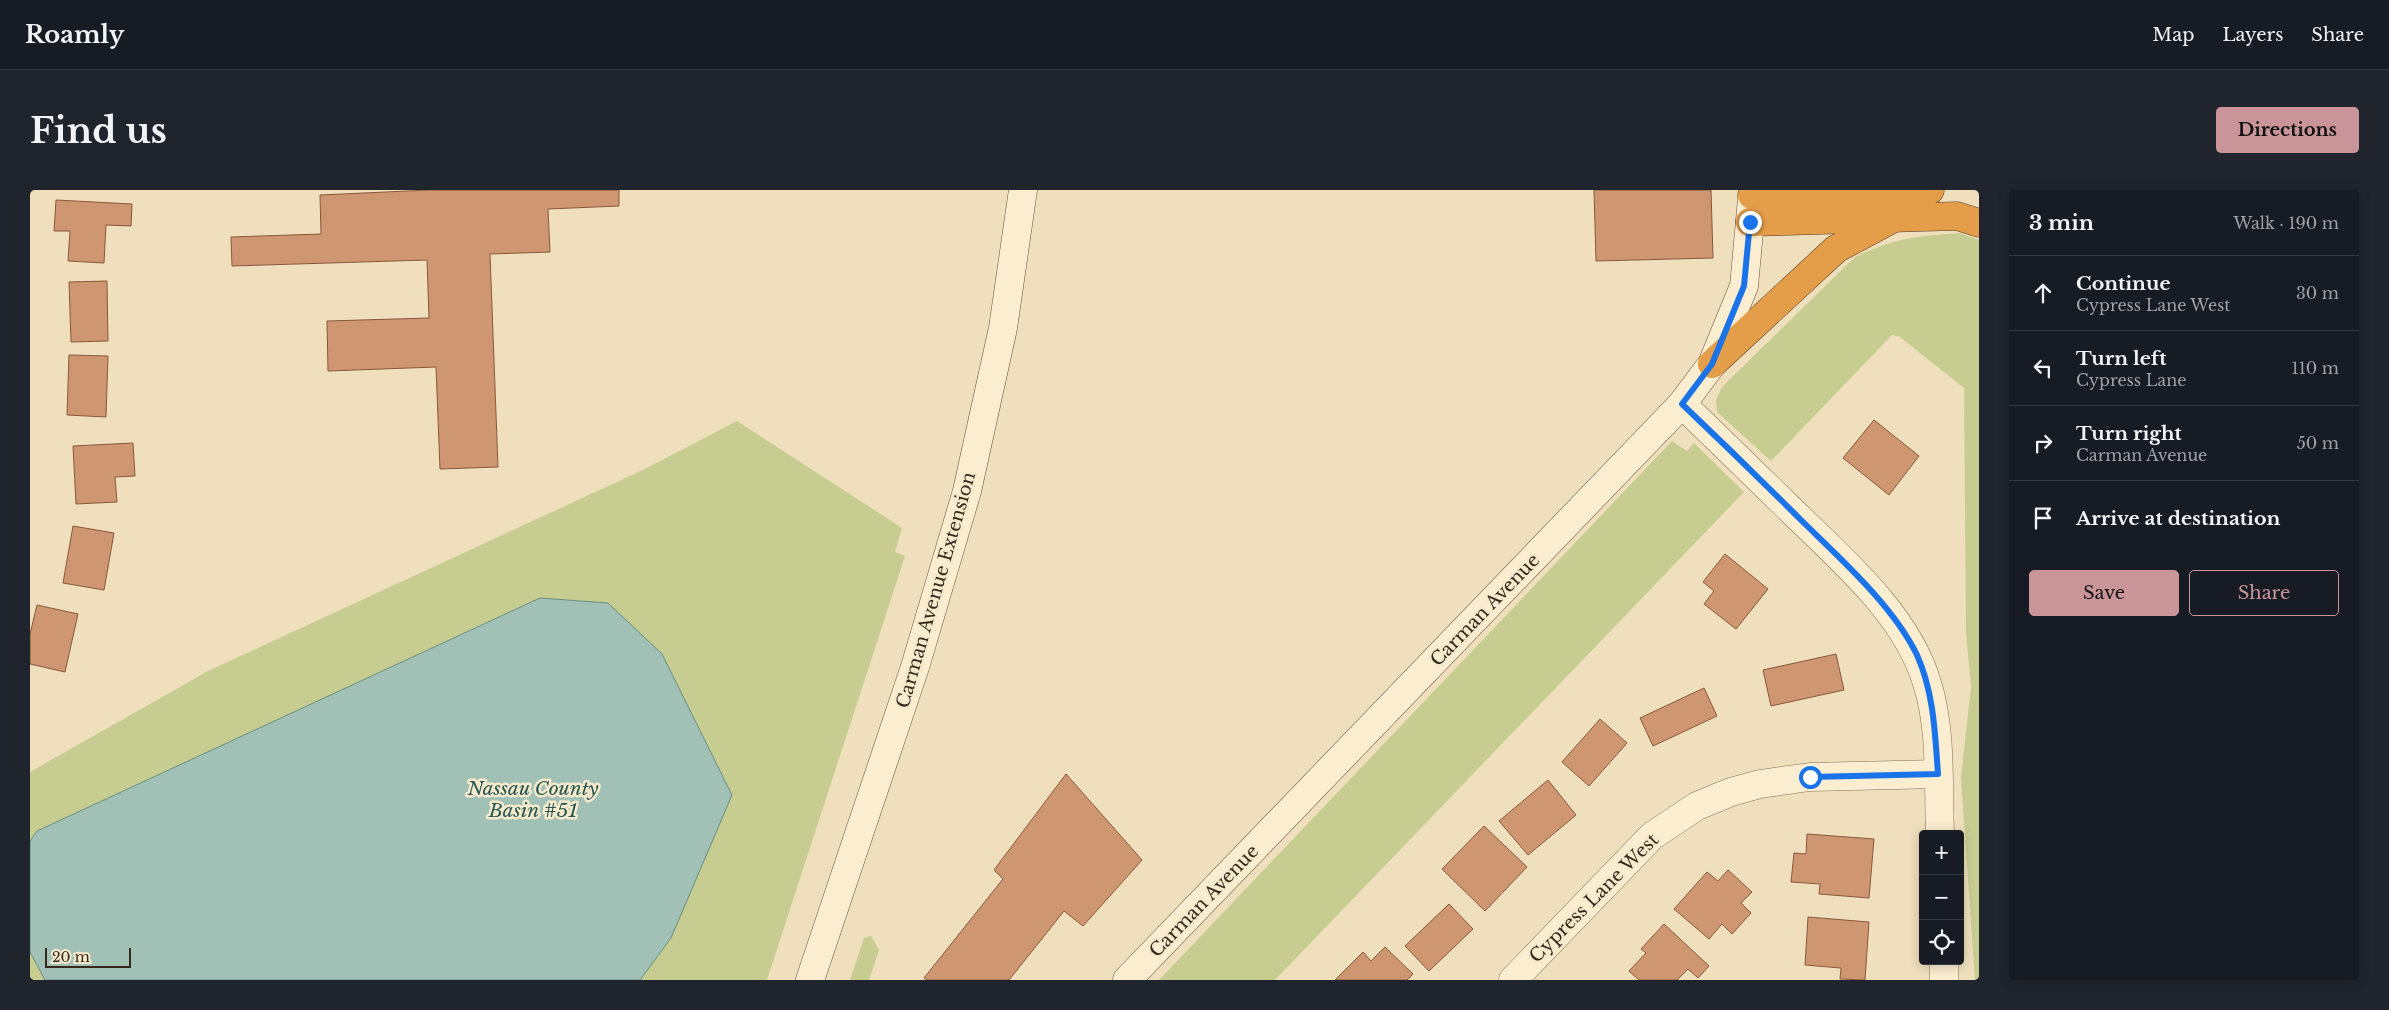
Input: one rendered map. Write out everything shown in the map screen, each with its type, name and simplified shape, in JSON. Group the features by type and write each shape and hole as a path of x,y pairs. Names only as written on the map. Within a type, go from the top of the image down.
{"highway":[{"path":"1752,192 1918,190"},
{"path":"1750,222 1957,216 1979,223"},
{"path":"1712,364 1836,249 1894,218"}],"main road":[{"name":"Carman Avenue Extension","path":"810,980 915,667 967,491 1003,328 1023,190"},
{"name":"Carman Avenue","path":"1127,980 1482,614 1682,404 1712,364 1744,286 1752,192"},
{"path":"1682,404 1844,561 1898,622 1917,655 1928,683 1934,717 1940,830"},
{"name":"Cypress Lane West","path":"1513,980 1652,836 1697,806 1731,792 1760,784 1810,777 1938,774"},
{"path":"1944,965 1944,980"}],"green space":[{"path":"1960,233 1979,240 1979,980 1975,980 1961,778 1971,686 1966,633 1964,388 1900,337 1892,335 1771,461 1717,412 1716,400 1722,387 1855,257 1906,239"},
{"name":"Nassau County Basin #51","path":"737,421 902,528 895,552 905,556 767,980 30,980 30,772 208,671 645,469"},
{"path":"1672,441 1687,451 1694,443 1744,492 1275,980 1159,980"},
{"path":"871,936 879,950 869,980 850,980 864,938"}],"water":[{"name":"Nassau County Basin #51","path":"540,598 608,603 662,654 732,795 671,938 640,980 45,980 30,952 30,841 37,831"}],"building":[{"path":"429,190 619,190 619,206 548,209 550,252 490,254 498,467 440,469 436,367 328,371 327,321 429,318 427,260 232,266 231,237 321,234 320,195"},
{"path":"1594,190 1711,190 1713,258 1596,261"},
{"path":"56,200 132,204 131,226 106,225 104,263 68,261 70,231 54,231"},
{"path":"107,281 108,341 71,342 69,282"},
{"path":"69,355 108,356 106,417 67,415"},
{"path":"1874,420 1919,456 1889,495 1843,458"},
{"path":"133,443 135,476 115,477 117,502 76,504 73,446"},
{"path":"73,526 114,533 104,590 63,583"},
{"path":"1725,554 1768,589 1736,629 1704,604 1714,591 1703,582"},
{"path":"37,605 78,614 65,672 30,664 30,634"},
{"path":"1836,654 1844,690 1771,706 1763,670"},
{"path":"1704,688 1717,716 1653,746 1640,718"},
{"path":"1600,719 1627,743 1589,786 1562,762"},
{"path":"1066,774 1142,860 1083,926 1064,911 1009,980 927,980 924,978 1003,879 994,870"},
{"path":"1548,780 1576,815 1528,855 1499,821"},
{"path":"1484,826 1527,867 1485,911 1442,869"},
{"path":"1807,834 1874,839 1869,898 1819,894 1820,884 1791,882 1794,853 1806,854"},
{"path":"1728,870 1752,892 1741,903 1751,913 1732,934 1722,924 1709,939 1674,909 1707,872 1718,881"},
{"path":"1449,904 1473,929 1429,971 1405,946"},
{"path":"1808,917 1869,922 1865,980 1840,979 1841,968 1805,965"},
{"path":"1664,924 1709,966 1698,978 1688,969 1677,980 1639,980 1629,971 1646,953 1641,949"},
{"path":"1385,947 1413,974 1407,980 1335,980 1363,952 1371,961"}],"route":[{"path":"1750,222 1744,286 1712,364 1682,404 1844,561 1898,622 1917,655 1928,683 1934,717 1938,774 1810,777"}]}
